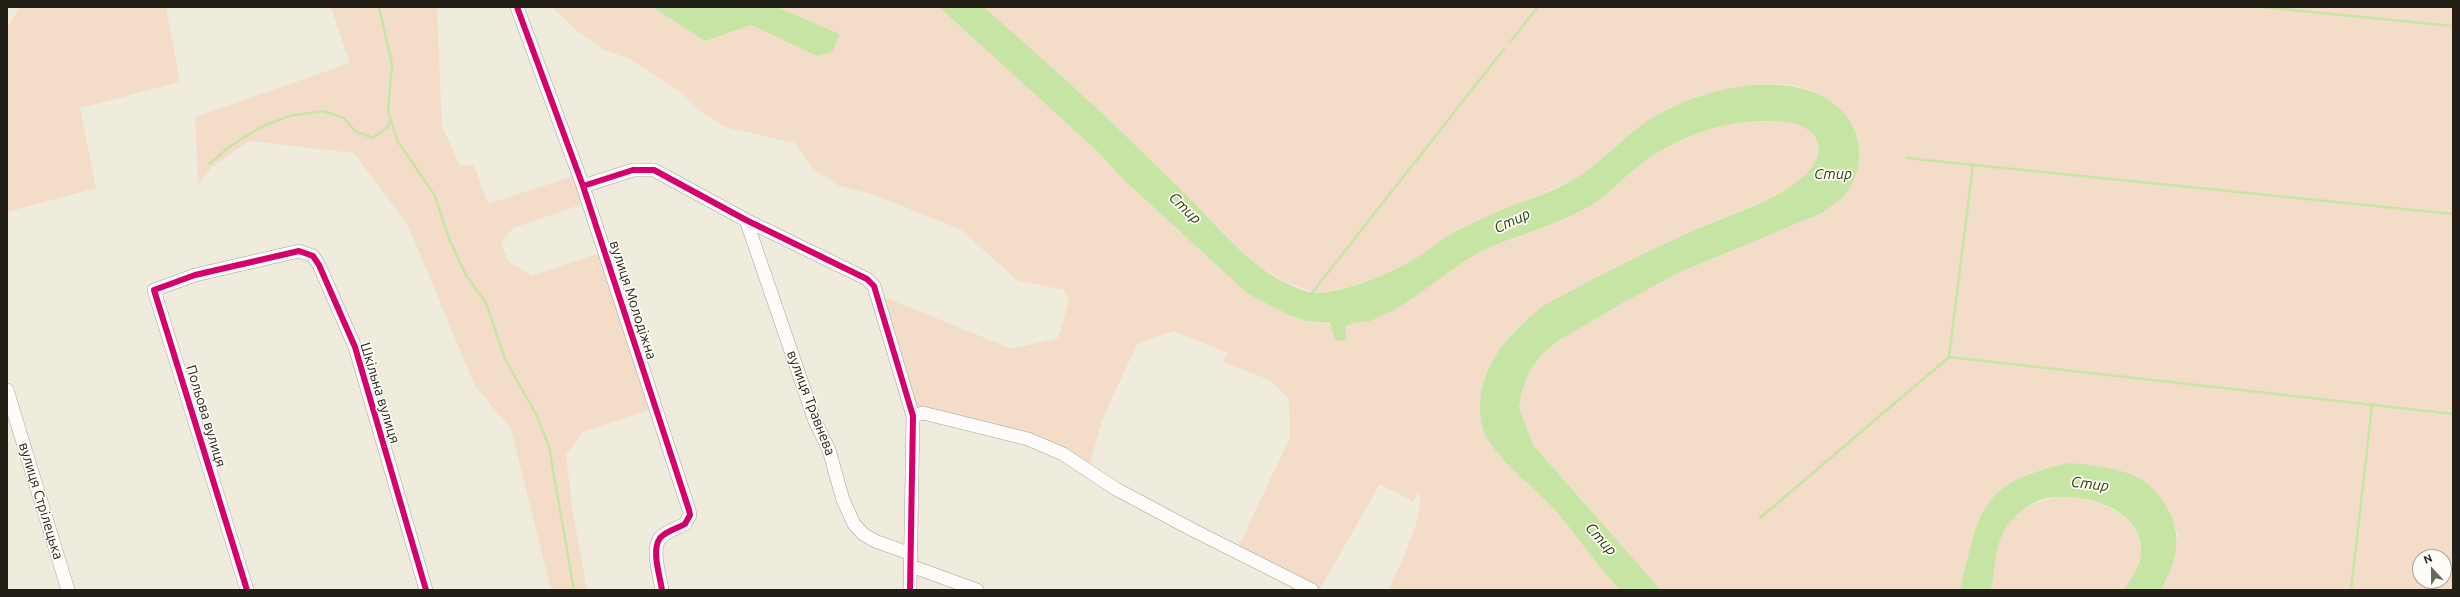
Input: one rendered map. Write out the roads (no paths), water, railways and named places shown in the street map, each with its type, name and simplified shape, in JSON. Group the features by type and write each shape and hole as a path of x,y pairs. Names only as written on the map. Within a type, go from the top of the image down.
{"street":[{"name":"вулиця Молодіжна","path":"517,7 583,186 689,510 690,515 685,524 660,537 656,547 662,590"},
{"path":"583,186 633,170 654,170 746,220 867,279 874,286 913,416 910,590"},
{"name":"вулиця Травнева","path":"746,220 815,420 829,450 849,514 854,524 869,538 911,560 977,590"},
{"name":"Шкільна вулиця","path":"195,275 288,252 299,251 313,256 319,265 355,347 426,590"},
{"name":"Польова вулиця","path":"195,275 154,290 247,590"},
{"name":"вулиця Стрілецька","path":"7,390 68,590"},
{"path":"913,416 923,413 1028,439 1063,454 1116,488 1193,530 1312,590"}],"water":[{"path":"652,7 777,7 840,34 832,52 817,56 751,25 705,41"},
{"name":"Стир","path":"939,7 984,7 1073,86 1125,135 1246,256 1275,277 1291,286 1312,293 1342,289 1371,280 1399,268 1454,232 1497,212 1543,194 1576,178 1594,166 1643,124 1663,112 1687,101 1713,92 1740,87 1768,85 1794,87 1818,94 1838,107 1851,124 1856,134 1858,144 1858,165 1856,176 1845,194 1822,213 1678,273 1619,305 1558,341 1541,355 1529,372 1522,391 1519,407 1533,445 1661,590 1621,590 1603,571 1555,510 1511,468 1488,440 1483,429 1480,412 1481,392 1486,376 1492,362 1511,336 1522,324 1546,304 1653,249 1704,226 1764,202 1803,177 1817,159 1819,150 1818,142 1814,135 1807,129 1785,122 1747,122 1710,129 1675,143 1642,163 1598,201 1590,206 1569,217 1480,252 1458,265 1416,296 1394,310 1370,321 1348,325 1345,327 1347,340 1336,341 1330,323 1306,321 1289,315 1248,294 1124,180 1096,150"},
{"name":"Стир","path":"2069,463 2086,464 2122,471 2143,481 2160,497 2168,509 2176,532 2175,555 2172,566 2161,590 2124,590 2137,569 2141,555 2140,539 2133,525 2122,515 2109,507 2093,501 2061,497 2047,498 2030,505 2015,517 2007,526 2000,541 1996,557 1991,590 1960,590 1973,539 1980,520 1988,504 2000,490 2017,480 2039,471"}],"waterway":[{"path":"379,7 392,65 388,111 397,140 435,196 450,241 466,275 486,303 505,359 537,416 549,447 574,590"},
{"path":"1510,42 1538,7"},
{"path":"2261,7 2453,26"},
{"path":"1311,294 1504,49"},
{"path":"209,164 232,145 261,127 289,116 323,111 344,118 355,131 373,138 387,128 391,120"},
{"path":"1906,158 2453,214"},
{"path":"1760,518 1949,357 1973,165"},
{"path":"1949,357 2453,414"},
{"path":"2351,590 2372,406"}]}
